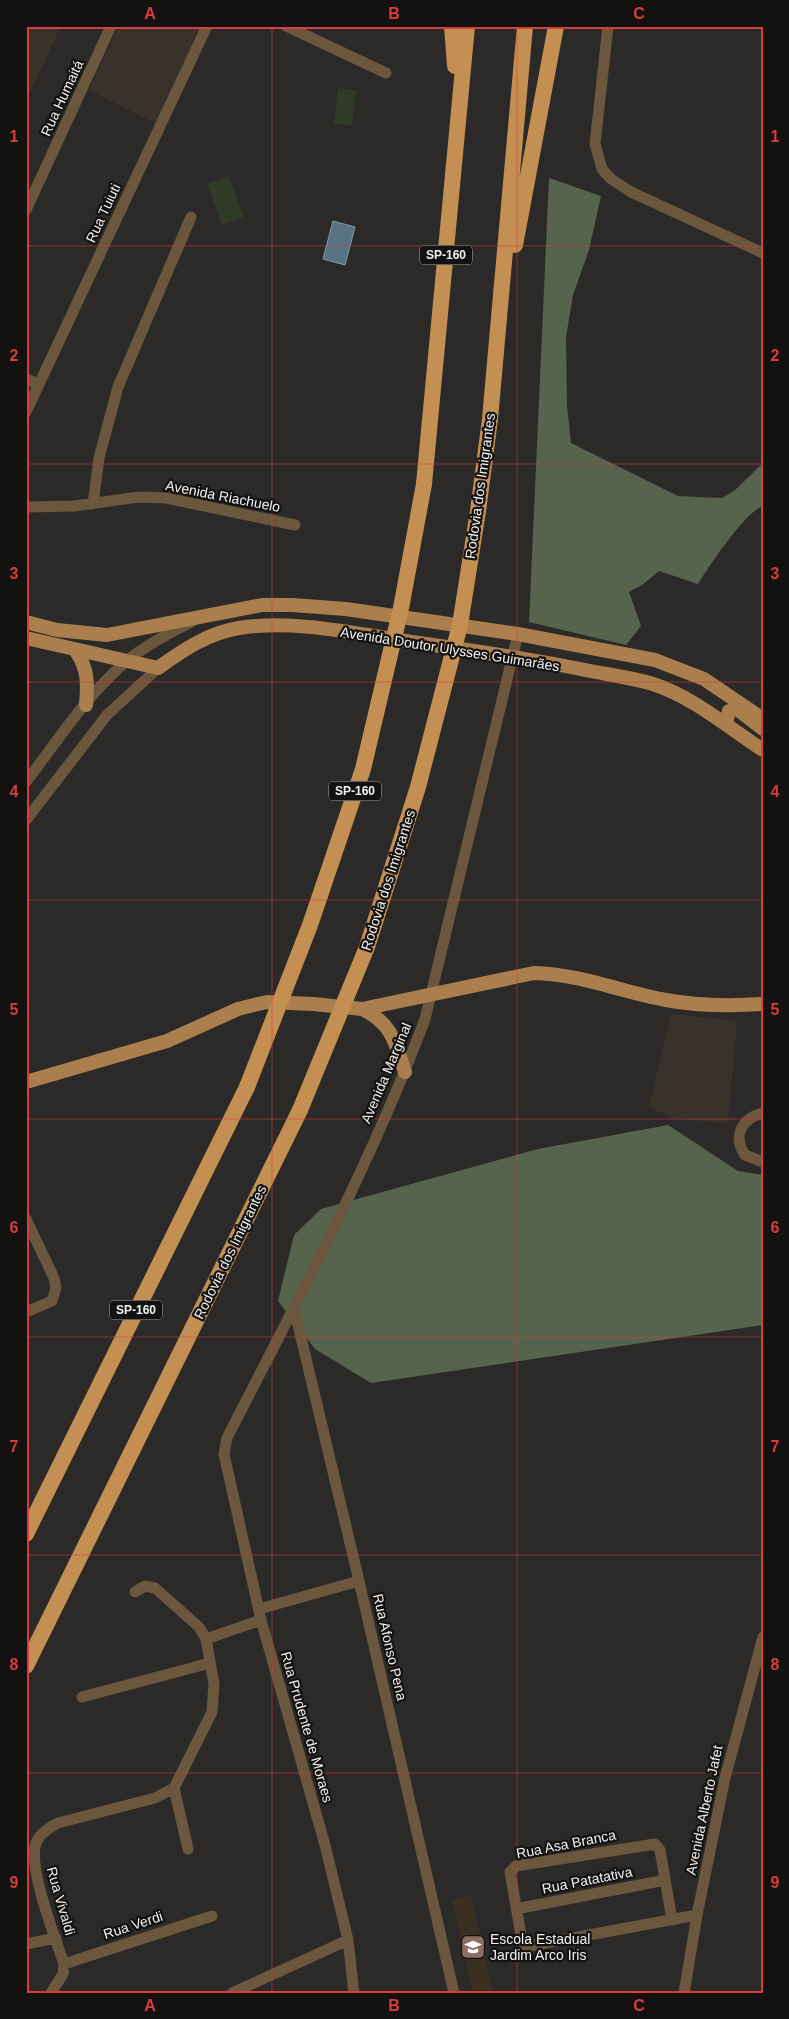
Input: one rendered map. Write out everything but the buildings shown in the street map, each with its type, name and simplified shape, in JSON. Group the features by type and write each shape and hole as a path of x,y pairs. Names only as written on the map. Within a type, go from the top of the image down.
{"highway":[{"path":"452,26 458,122"},
{"name":"SP-160","path":"26,1534 247,1087 310,925 363,768 401,608 424,484 467,26"},
{"name":"Rodovia dos Imigrantes","path":"26,1666 300,1110 367,947 418,787 460,625 478,511 497,343 525,26"},
{"path":"497,343 556,26"}],"main road":[{"name":"Avenida Doutor Ulysses Guimarães","path":"26,622 57,630 107,635 199,618 245,607 292,604 346,610 518,634 655,660 681,669 720,689 763,719"},
{"name":"Avenida Doutor Ulysses Guimarães","path":"158,668 183,649 208,637 237,628 262,626 321,629 514,657 647,682 685,698 726,723 763,750"},
{"path":"26,638 76,651 129,660 158,668"},
{"path":"76,651 88,676 86,705"},
{"path":"647,682 662,682 712,704 720,700 720,689"},
{"path":"726,723 729,711 737,709 763,729"},
{"path":"26,1082 167,1041 238,1010 267,1002 362,1009 534,973 550,973 666,1000 701,1004 763,1004"},
{"path":"362,1009 377,1016 389,1028 405,1072"}],"street":[{"name":"Rua Humaitá","path":"26,210 112,26"},
{"name":"Rua Tuiuti","path":"26,412 207,26"},
{"path":"286,26 386,73"},
{"path":"608,26 595,144 602,169 611,179 631,192 763,253"},
{"path":"93,504 98,458 118,387 191,217"},
{"path":"26,379 39,384"},
{"name":"Avenida Riachuelo","path":"26,507 93,504 139,497 166,498 295,525"},
{"name":"Avenida Doutor Ulysses Guimarães","path":"26,782 104,683 129,660 160,637 199,618"},
{"name":"Avenida Marginal","path":"228,1469 224,1454 226,1438 294,1308 405,1072 425,1019 514,657 518,634"},
{"path":"26,820 107,715 158,668"},
{"path":"762,1113 744,1122 739,1133 739,1143 745,1154 763,1162"},
{"path":"26,1220 54,1278 56,1288 52,1301 26,1312"},
{"name":"Rua Afonso Pena","path":"294,1308 360,1581 454,1993"},
{"name":"Rua Prudente de Moraes","path":"228,1469 260,1615 325,1845 348,1940 354,1993"},
{"path":"206,1638 260,1615 360,1581"},
{"path":"135,1592 145,1586 155,1588 199,1627 206,1638 215,1698 212,1712 174,1788 188,1849"},
{"name":"Avenida Alberto Jafet","path":"684,1993 697,1916 729,1763 763,1637"},
{"path":"82,1697 210,1663"},
{"name":"Rua Vivaldi","path":"64,1964 35,1864 35,1847 39,1838 47,1829 58,1823 155,1798 174,1788"},
{"name":"Rua Asa Branca","path":"672,1920 660,1850 655,1844 516,1866 510,1872 522,1941 525,1946 697,1916"},
{"name":"Rua Patatativa","path":"516,1909 665,1880"},
{"name":"Rua Verdi","path":"64,1964 212,1916"},
{"path":"26,1944 56,1938"},
{"path":"232,1993 348,1940"},
{"path":"52,1993 63,1974 64,1964"}],"shaded area":[{"path":"26,26 61,26 26,100"},
{"path":"119,26 201,26 156,123 89,90"},
{"path":"671,1014 737,1021 728,1123 677,1119 649,1107"},
{"name":"Escola Estadual Jardim Arco Iris","path":"471,1895 493,1993 473,1993 452,1900"}],"green space":[{"path":"338,88 356,90 352,125 334,124"},
{"path":"229,176 244,217 222,225 207,184"},
{"path":"549,178 601,196 589,250 573,295 566,337 567,406 571,443 678,496 722,498 735,490 763,463 763,506 756,510 738,528 698,584 659,571 642,585 629,592 641,626 626,645 529,622"},
{"path":"668,1125 738,1171 763,1175 763,1325 371,1383 315,1349 278,1301 294,1235 321,1209 538,1149"}],"water":[{"path":"333,221 355,227 345,265 323,259"}],"place":[{"name":"Escola Estadual Jardim Arco Iris","path":"473,1947"}]}
